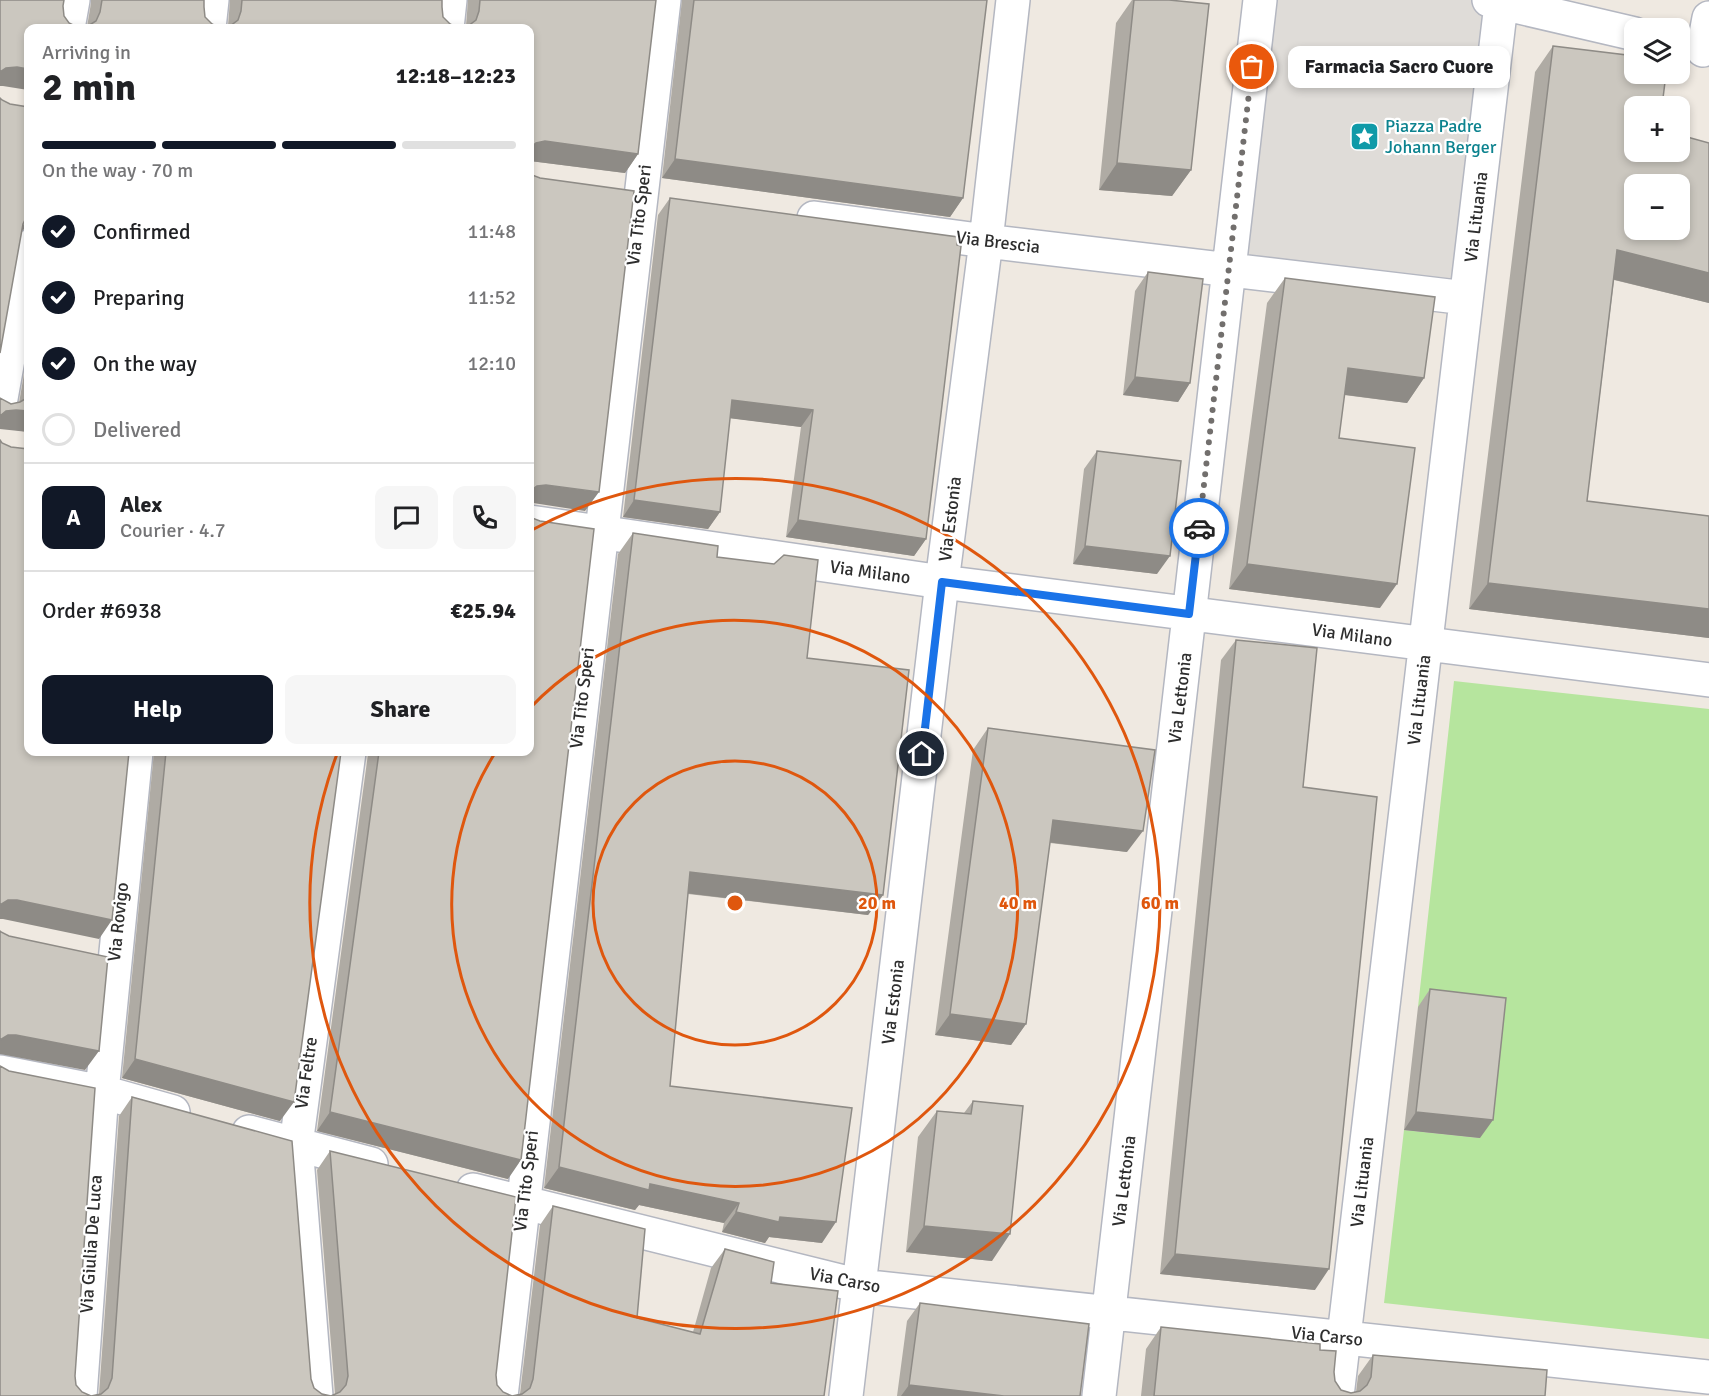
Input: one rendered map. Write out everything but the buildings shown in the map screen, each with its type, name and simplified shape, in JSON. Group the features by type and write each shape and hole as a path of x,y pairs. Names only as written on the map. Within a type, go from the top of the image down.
{"street":[{"path":"69,24 73,0"},
{"path":"209,24 212,0"},
{"path":"447,24 450,0"},
{"name":"Via Tito Speri","path":"501,1396 601,532 653,197 664,0"},
{"name":"Via Estonia","path":"846,1396 942,582 986,241 1013,0"},
{"name":"Via Lettonia","path":"1099,1396 1227,269 1260,0"},
{"path":"1495,1 1624,31"},
{"name":"Via Lituania","path":"1337,1396 1466,298 1495,1"},
{"path":"608,191 653,197"},
{"name":"Via Brescia","path":"784,214 986,241 1466,298"},
{"path":"0,404 24,269"},
{"name":"Via Milano","path":"534,523 942,582 1709,680"},
{"name":"Via Rovigo","path":"102,1092 103,958 135,756"},
{"name":"Via Feltre","path":"316,1396 296,1145 348,756"},
{"path":"0,1072 102,1092 399,1171"},
{"name":"Via Giulia De Luca","path":"80,1396 102,1092"},
{"name":"Via Carso","path":"444,1182 860,1286 1709,1377"}],"green space":[{"path":"1454,681 1709,709 1709,1339 1384,1303 1404,1130 1480,1138 1418,1007"}],"shaded area":[{"name":"Piazza Padre Johann Berger","path":"1260,0 1489,0 1466,298 1227,269"}],"way so far":[{"path":"1199,528 1252,67"}],"place":[{"name":"Farmacia Sacro Cuore","path":"1252,67"},
{"name":"Piazza Padre Johann Berger","path":"1364,136"}],"route":[{"path":"922,754 942,582 1189,614 1199,528"}]}
